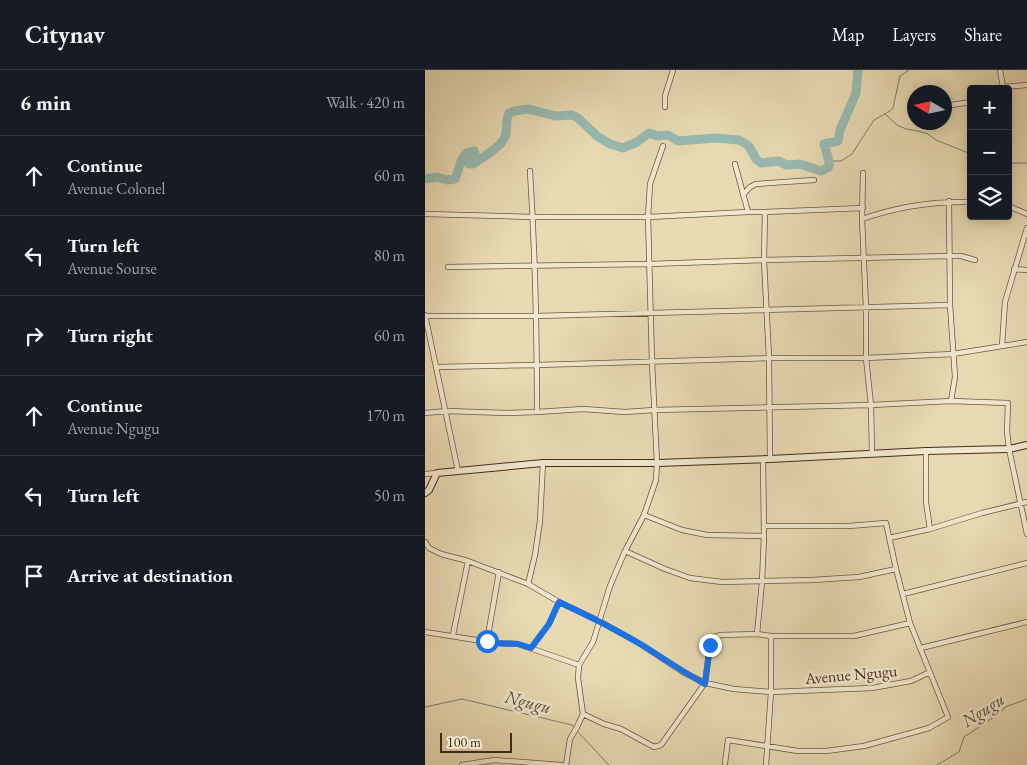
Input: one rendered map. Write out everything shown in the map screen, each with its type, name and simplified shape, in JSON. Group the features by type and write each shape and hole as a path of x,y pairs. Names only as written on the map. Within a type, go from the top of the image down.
{"street":[{"path":"665,107 665,96 673,70"},
{"path":"1001,70 1001,85"},
{"path":"1012,87 1027,85"},
{"path":"952,105 967,103"},
{"path":"566,765 570,739 583,714 578,678 579,665 593,642 611,586 625,551 644,515 656,480 649,217 650,184 663,146"},
{"path":"735,164 748,212"},
{"path":"530,171 535,267 537,412"},
{"path":"863,174 862,218 872,454"},
{"path":"743,195 750,187 756,184 814,180"},
{"path":"862,218 882,212 949,201 967,202"},
{"path":"949,201 949,256 955,377 951,401"},
{"path":"425,214 533,217 649,217 863,208"},
{"path":"1012,208 1027,214"},
{"path":"757,634 765,526 769,408 769,358 764,260 765,212"},
{"path":"1002,346 1005,302 1027,228"},
{"path":"448,267 535,267 949,256 961,256 975,260"},
{"path":"1014,269 1027,270"},
{"path":"458,471 425,315 536,316 951,306"},
{"path":"436,367 769,358 867,358 953,354 1027,342"},
{"path":"425,413 446,411 506,413 583,409 625,412 951,401 1008,403 1007,431 1009,449 1027,534"},
{"path":"425,474 543,464 657,463 767,459 1009,449 1027,445"},
{"path":"926,451 926,502 931,529"},
{"path":"528,584 541,521 543,464"},
{"path":"425,493 429,490 437,473"},
{"path":"889,538 931,529 982,513 1027,502"},
{"path":"644,515 682,530 707,535 764,536"},
{"path":"725,764 728,740 798,752 826,751 864,746 929,728 948,717 910,623 886,523 849,526 765,526"},
{"path":"425,542 429,548 441,554 468,561 528,584 599,622"},
{"path":"625,551 690,578 721,582 859,577 896,570"},
{"path":"453,636 468,561"},
{"path":"903,594 1027,563"},
{"path":"487,641 499,572"},
{"path":"531,648 549,624 559,602"},
{"name":"Avenue Ngugu","path":"599,622 642,645 705,684 734,689 771,692 871,688 911,681 930,672"},
{"path":"921,648 1027,622"},
{"path":"583,714 604,724 621,729 654,747 661,745 705,684 710,645 714,637 721,635 757,634 771,636 855,636 910,623"},
{"path":"425,632 495,643 518,644 579,665"},
{"path":"766,765 771,692 771,636"},
{"path":"462,765 485,761 562,765"}],"waterway":[{"path":"425,179 437,177 447,180 455,179 460,163 466,153 474,151 475,154 469,164 473,164 486,155 503,141 509,113 528,109 556,116 572,115 578,118 597,136 610,144 623,148 637,142 649,133 657,136 668,135 678,141 716,138 739,140 749,146 756,159 761,163 779,161 786,165 800,164 821,171 829,167 824,144 838,141 840,130 856,93 858,70"},
{"path":"829,161 841,161 852,154 874,120 893,108 900,76 909,70"},
{"path":"885,114 897,125 928,134 936,140 967,152"},
{"path":"1012,163 1027,163"},
{"name":"Ngugu","path":"425,707 462,699 572,725 575,728"},
{"name":"Ngugu","path":"937,765 959,752 964,737 1000,713 1005,707 1027,699"},
{"name":"Ngugu","path":"577,731 609,765"}],"route":[{"path":"487,641 518,644 531,648 549,624 559,602 642,645 705,684 710,645"}]}
